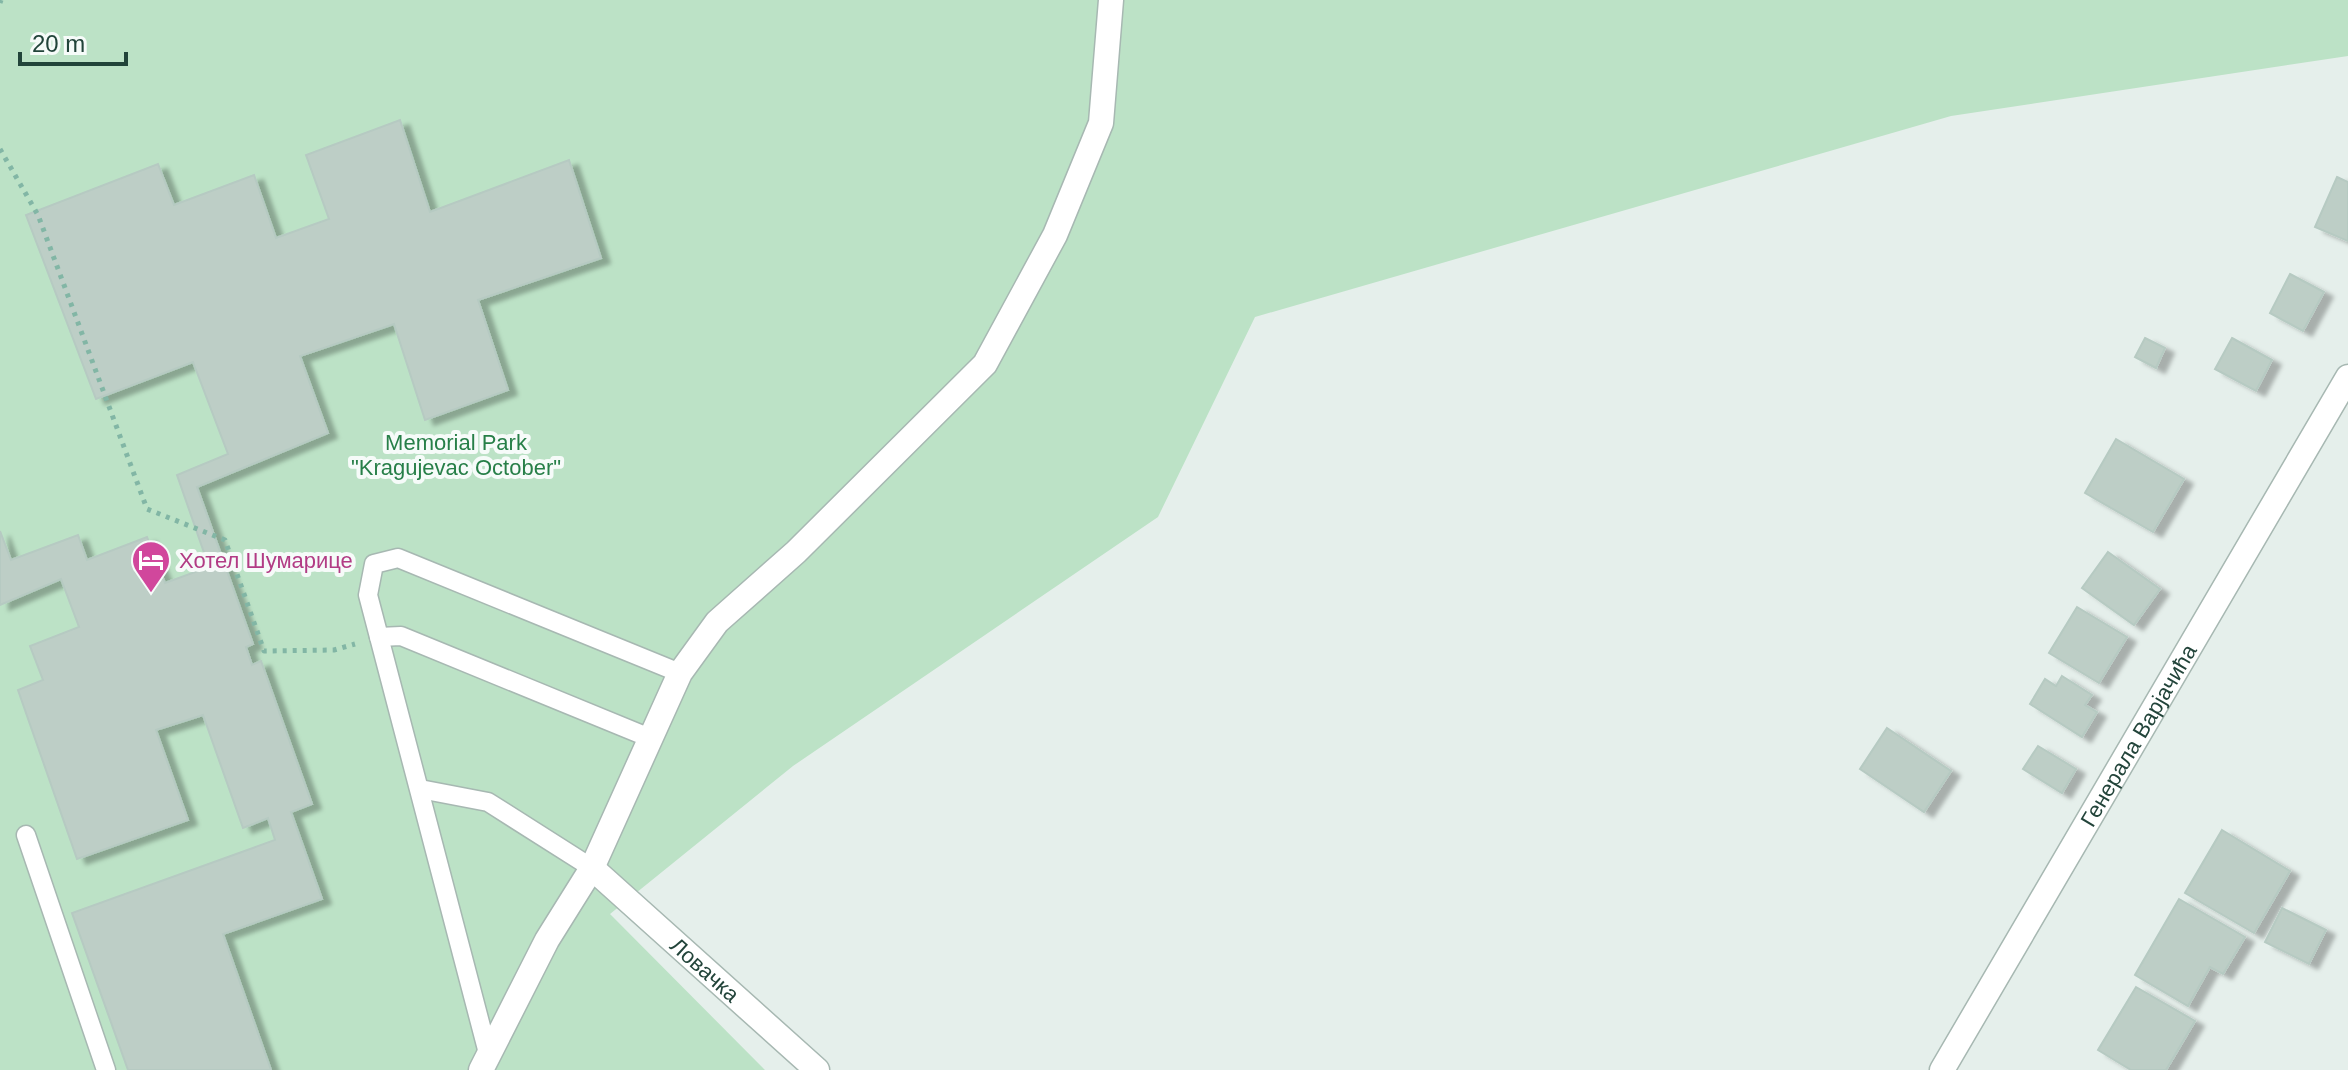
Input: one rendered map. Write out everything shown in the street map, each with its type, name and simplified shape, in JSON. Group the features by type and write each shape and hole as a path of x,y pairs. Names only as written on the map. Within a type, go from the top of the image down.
{"street":[{"path":"485,1064 547,940 592,868 680,673 717,622 796,552 985,364 1055,235 1101,123 1111,0"},
{"name":"Генерала Варјачића","path":"1942,1070 2342,403 2348,377"},
{"name":"Ловачка","path":"592,868 817,1070"}],"lane":[{"path":"485,1064 420,789 368,595 374,564 398,558 680,673"},
{"path":"379,637 401,636 650,738"},
{"path":"420,789 488,802 592,868"},
{"path":"26,835 106,1070"}],"path":[{"path":"0,149 38,215 147,509 225,540 264,651 334,650 379,637"}],"green space":[{"name":"Memorial Park \"Kragujevac October\"","path":"0,0 2348,0 2348,56 1951,116 1255,317 1158,517 793,766 610,914 765,1070 0,1070"}],"building":[{"name":"Хотел Шумарице","path":"400,120 430,212 569,160 601,258 478,300 508,390 425,420 394,324 300,356 328,433 197,487 253,644 246,647 252,665 261,661 312,804 291,812 322,899 223,934 271,1070 128,1070 72,913 275,840 268,818 243,828 203,715 156,730 188,820 77,859 18,690 43,680 30,646 79,627 61,579 0,605 0,531 11,560 78,535 87,560 147,537 165,583 209,567 177,475 228,454 193,362 96,399 26,215 158,164 174,205 254,175 276,238 329,219 306,155"},
{"path":"2337,177 2348,182 2348,241 2315,227"},
{"path":"2290,274 2324,292 2303,331 2270,313"},
{"path":"2145,338 2165,348 2156,368 2135,357"},
{"path":"2232,338 2272,360 2256,391 2215,369"},
{"path":"2116,439 2184,479 2153,532 2085,493"},
{"path":"2108,552 2160,589 2134,625 2082,588"},
{"path":"2077,607 2127,637 2099,683 2049,653"},
{"path":"2062,676 2092,695 2085,705 2097,712 2082,737 2030,704 2045,679 2056,686"},
{"path":"1887,728 1951,771 1924,812 1860,769"},
{"path":"2038,746 2076,769 2062,793 2023,769"},
{"path":"2222,830 2290,871 2254,933 2185,893"},
{"path":"2179,899 2245,937 2223,974 2210,967 2188,1006 2135,975"},
{"path":"2282,908 2326,930 2309,964 2265,942"},
{"path":"2136,987 2195,1021 2166,1070 2131,1070 2098,1050"}],"place":[{"name":"Хотел Шумарице","path":"151,594"}]}
